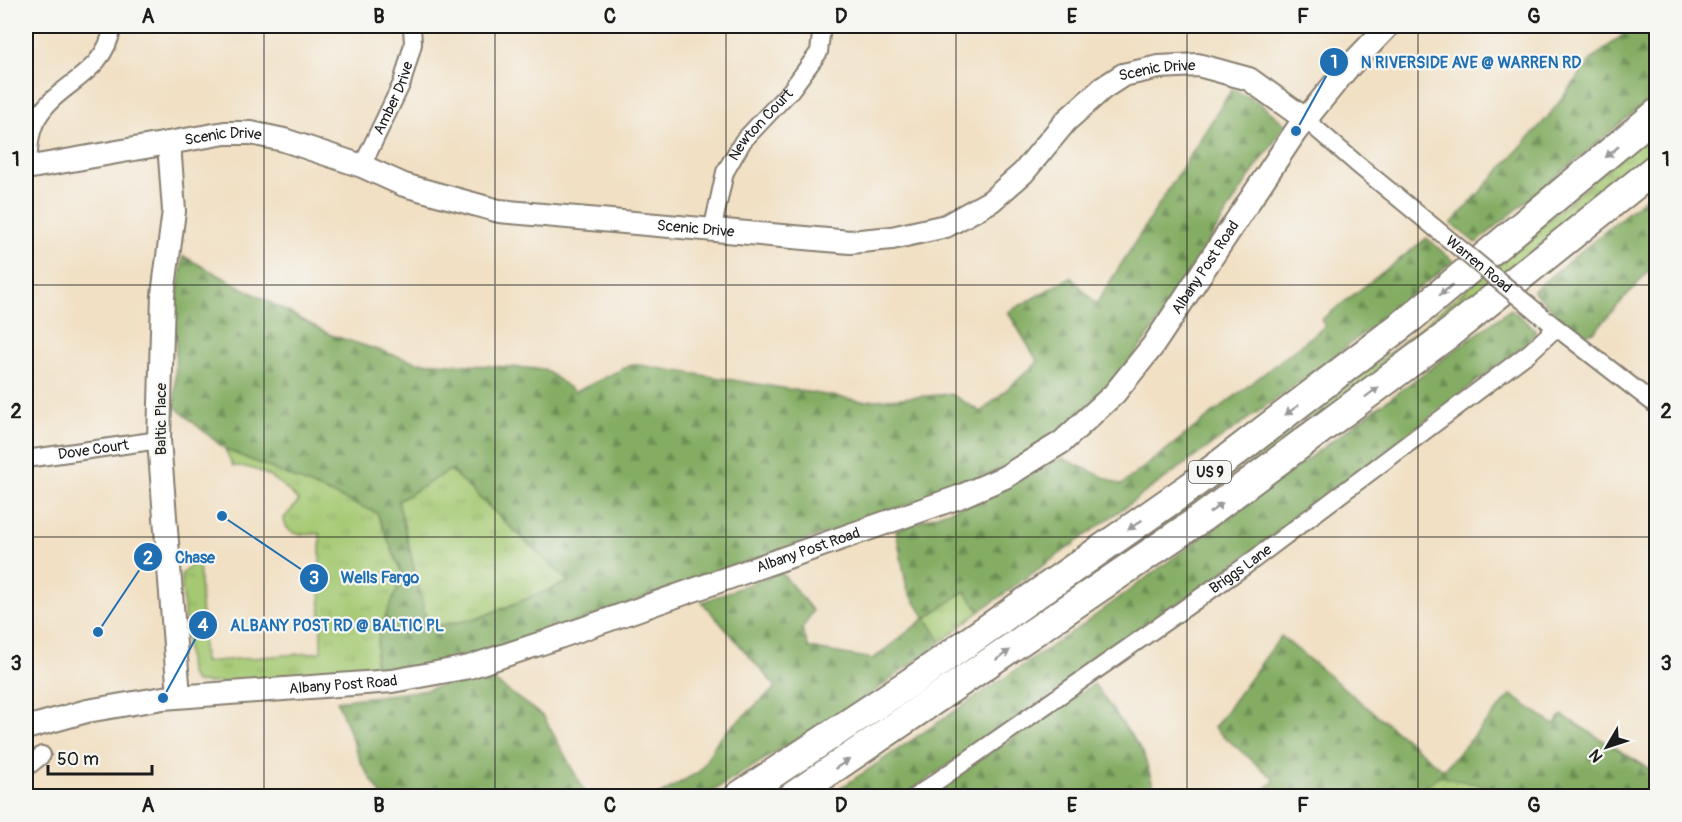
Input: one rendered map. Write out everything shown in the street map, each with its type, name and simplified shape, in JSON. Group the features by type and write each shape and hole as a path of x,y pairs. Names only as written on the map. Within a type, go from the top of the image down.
{"highway":[{"name":"US 9","path":"740,796 911,682 1190,487 1421,310 1656,114"},
{"name":"US 9","path":"794,796 1212,511 1438,343 1656,168"}],"street":[{"path":"27,167 36,122 49,103 76,82 101,57 110,42 113,26"},
{"name":"Amber Drive","path":"362,166 402,83 413,44 412,26"},
{"name":"Newton Court","path":"712,231 725,172 743,141 791,90 819,52 822,26"},
{"name":"Albany Post Road","path":"26,728 98,709 179,696 392,681 469,666 526,649 879,525 1005,477 1062,442 1096,413 1138,366 1305,118 1344,71 1388,26"},
{"name":"Scenic Drive","path":"27,167 225,133 251,133 284,140 362,166 404,185 499,211 850,242 892,238 946,226 991,201 1023,173 1066,121 1103,88 1123,75 1159,67 1198,65 1249,79 1305,118"},
{"name":"Warren Road","path":"1305,118 1357,164 1556,328 1656,405"},
{"name":"Baltic Place","path":"169,143 174,211 163,295 159,440 179,696"},
{"name":"Briggs Lane","path":"916,796 1255,559 1530,352 1556,328"},
{"name":"Dove Court","path":"26,459 159,440"},
{"path":"26,768 42,754"}],"green space":[{"path":"1634,26 1656,26 1656,94 1476,243 1451,224 1547,118 1591,60"},
{"path":"1232,89 1258,102 1286,125 1250,176 1156,325 1125,368 1055,437 1000,469 955,488 507,646 420,668 373,674 380,629 403,576 377,513 225,449 175,407 176,306 183,256 331,335 416,362 544,369 575,392 633,364 863,401 951,394 981,412 1038,362 1008,312 1071,277 1096,304","holes":["450,470 569,582 476,619 428,627 398,501"]},
{"path":"1656,128 1656,157 1253,468 1250,462 1354,382"},
{"path":"1656,189 1656,263 1594,332 1583,335 1573,329 1533,291"},
{"path":"1427,238 1453,261 1330,360 980,611 965,591 926,618 941,642 874,692 705,796 657,796 700,771 719,738 776,687 702,602 781,572 813,611 802,629 809,648 873,659 925,618 907,589 896,530 986,497 1062,458 1121,485 1325,326 1321,320"},
{"path":"1511,309 1535,329 1535,334 1522,347 1287,526 1065,685 902,796 829,796 1081,626"},
{"path":"225,449 377,513 403,576 380,629 373,674 195,682 189,672 181,575 196,560 199,560 204,662 321,652 320,534 297,534 288,529 284,518 299,501 269,476 243,466 233,466"},
{"path":"450,470 569,582 476,619 428,628 398,501"},
{"path":"965,590 980,611 941,642 925,618"},
{"path":"1281,636 1443,770 1511,695 1554,725 1562,715 1656,773 1656,796 1258,796 1275,780 1214,728"},
{"path":"483,673 544,717 587,796 382,796 361,763 337,701 426,690"},
{"path":"1094,684 1143,752 1154,788 1160,796 925,796"},
{"path":"1438,776 1531,796 1416,796"}],"place":[{"name":"N RIVERSIDE AVE @ WARREN RD","path":"1296,131"},
{"name":"Wells Fargo","path":"222,516"},
{"name":"Chase","path":"98,632"},
{"name":"ALBANY POST RD @ BALTIC PL","path":"163,698"}]}
